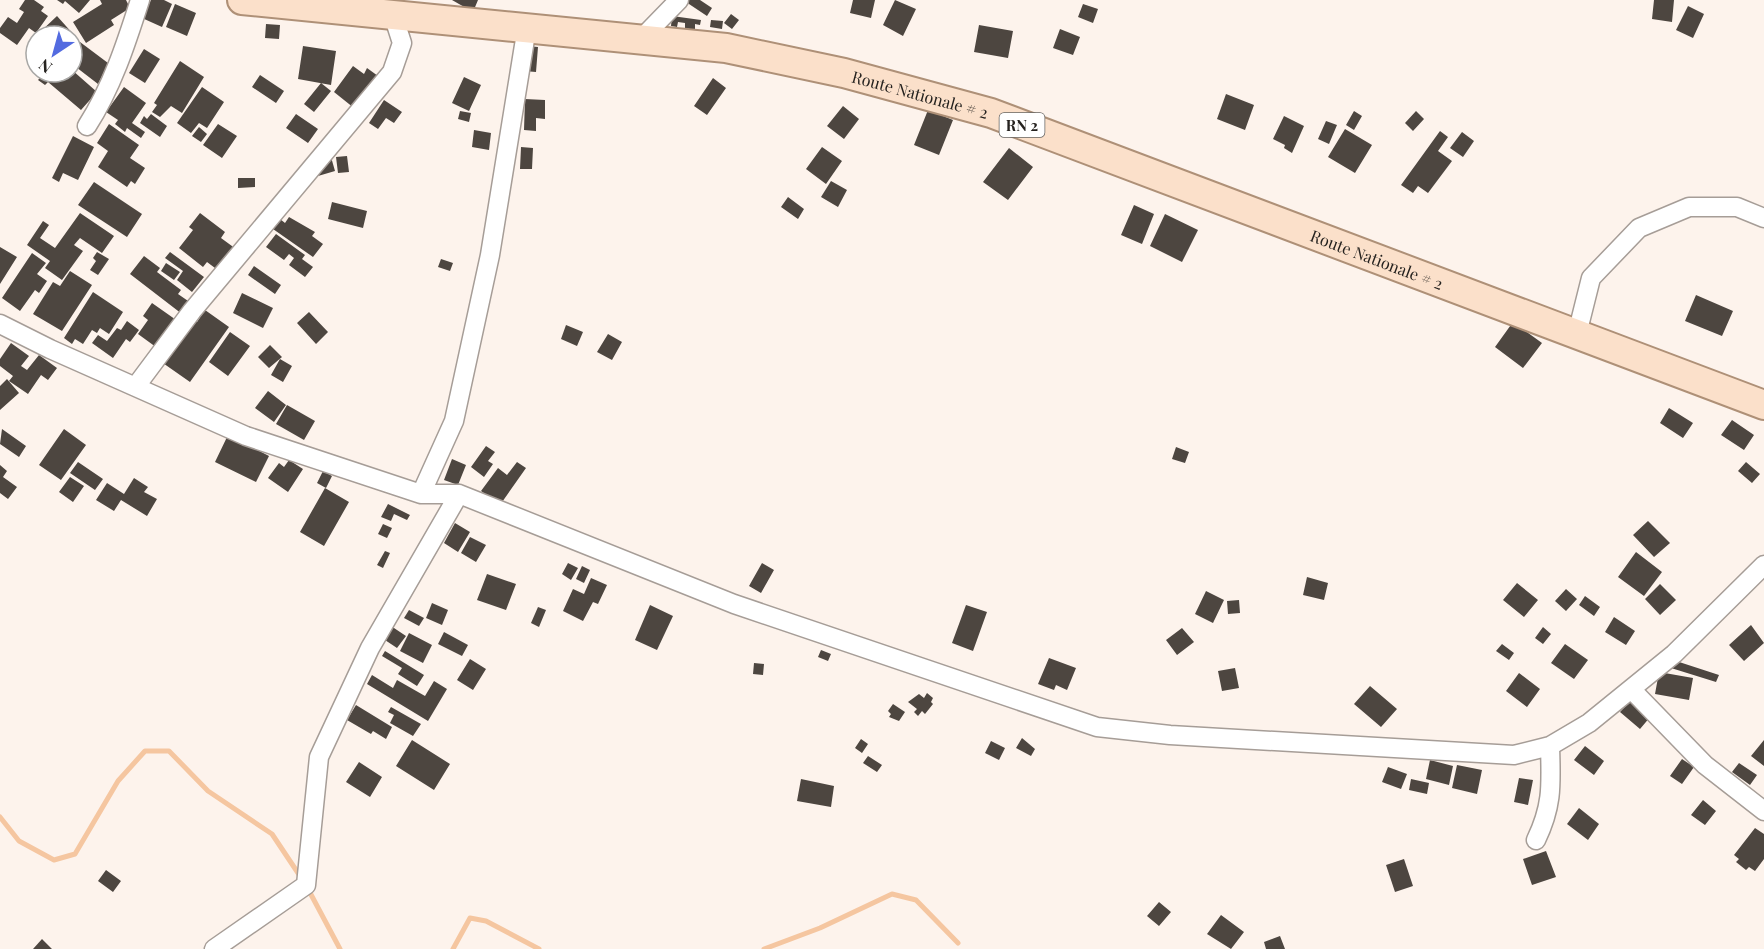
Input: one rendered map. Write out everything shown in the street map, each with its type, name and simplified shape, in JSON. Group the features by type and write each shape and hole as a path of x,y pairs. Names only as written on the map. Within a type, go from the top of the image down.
{"main road":[{"name":"Route Nationale # 2","path":"242,0 726,48 844,73 991,113 1764,405"}],"street":[{"path":"87,126 102,103 118,65 140,0"},
{"path":"641,39 679,0"},
{"path":"136,386 192,310 392,72 402,43 393,15"},
{"path":"422,494 454,421 490,255 526,27"},
{"path":"1577,334 1591,278 1639,228 1689,207 1737,207 1764,218"},
{"path":"0,324 50,349 246,436 422,494 459,494 734,604 1097,727 1170,735 1514,755 1550,746 1589,723 1674,654 1764,565"},
{"path":"214,949 306,885 319,757 370,648 459,494"},
{"path":"1631,689 1705,765 1764,811"},
{"path":"1536,840 1547,818 1552,795 1550,746"}],"building":[{"path":"25,0 34,0 44,7 41,11 48,16 42,24 24,24 24,35 17,45 0,33 0,28 8,17 17,23 24,12 19,9"},
{"path":"57,0 90,0 79,13 65,1 63,4"},
{"path":"100,0 126,0 130,8 111,20 114,25 86,43 84,24 73,22 102,4"},
{"path":"151,0 164,0 172,4 162,27 142,18"},
{"path":"452,0 478,0 473,12"},
{"path":"700,0 712,8 707,16 686,2"},
{"path":"853,0 875,0 871,18 850,13"},
{"path":"895,0 916,9 903,36 883,25"},
{"path":"1654,0 1674,0 1672,22 1652,19"},
{"path":"175,4 196,13 187,36 166,27"},
{"path":"1083,4 1098,9 1093,23 1078,17"},
{"path":"1688,6 1704,14 1693,38 1676,30"},
{"path":"731,14 739,20 732,29 724,23"},
{"path":"57,16 64,24 49,24"},
{"path":"672,16 701,20 700,25 695,24 695,30 685,28 685,23 678,22 677,27 671,26"},
{"path":"711,20 723,21 722,29 710,27"},
{"path":"266,24 280,25 279,39 265,38"},
{"path":"979,25 1013,31 1008,58 974,52"},
{"path":"1060,29 1080,37 1073,55 1053,48"},
{"path":"84,45 112,66 108,72 105,70 98,84 84,73"},
{"path":"303,46 336,51 331,85 298,79"},
{"path":"527,46 538,47 536,72 524,71"},
{"path":"144,49 160,59 145,83 129,73"},
{"path":"180,61 204,77 182,113 171,106 160,117 152,112 157,105 154,103"},
{"path":"353,66 364,74 367,68 378,76 354,108 334,92"},
{"path":"260,75 284,91 276,103 252,87"},
{"path":"464,77 481,85 469,111 452,103"},
{"path":"713,78 726,88 707,115 694,106"},
{"path":"84,81 97,92 81,110 50,84 84,84"},
{"path":"321,83 331,91 314,112 304,104"},
{"path":"124,87 146,103 132,123 145,132 141,138 127,128 125,132 115,124 118,120 106,112"},
{"path":"202,87 224,102 207,128 199,123 191,133 177,123"},
{"path":"1226,94 1254,105 1245,130 1217,119"},
{"path":"525,99 545,100 545,119 536,118 536,131 524,130"},
{"path":"384,100 402,112 394,123 386,118 378,129 369,123"},
{"path":"843,106 859,119 844,139 827,126"},
{"path":"928,110 953,120 939,155 914,145"},
{"path":"460,111 471,113 469,122 458,119"},
{"path":"1354,111 1362,116 1354,130 1346,125"},
{"path":"1416,111 1424,119 1413,131 1405,123"},
{"path":"151,114 167,126 160,137 140,123 144,116 147,119"},
{"path":"296,114 318,129 308,143 286,128"},
{"path":"1284,116 1304,126 1292,153 1284,148 1285,145 1273,139"},
{"path":"1326,121 1337,125 1329,144 1318,139"},
{"path":"109,124 139,145 130,158 145,168 135,184 131,181 127,187 98,167 108,151 97,143"},
{"path":"218,124 237,136 222,158 203,145"},
{"path":"199,127 207,134 201,142 192,136"},
{"path":"1345,129 1372,145 1355,173 1328,157"},
{"path":"474,130 491,133 489,150 472,147"},
{"path":"1440,131 1448,137 1438,151 1452,161 1428,193 1418,186 1413,193 1401,185"},
{"path":"1462,132 1474,141 1463,157 1450,148"},
{"path":"73,136 94,147 78,180 63,173 59,182 52,178"},
{"path":"521,147 533,148 532,169 520,169"},
{"path":"822,147 842,161 826,184 806,169"},
{"path":"1009,148 1033,167 1008,200 983,182"},
{"path":"347,156 349,172 338,173 336,157"},
{"path":"331,157 335,171 318,176 320,167"},
{"path":"238,178 255,178 255,187 238,188"},
{"path":"831,181 847,190 838,207 821,197"},
{"path":"94,182 142,214 127,237 78,205"},
{"path":"788,197 804,209 798,219 781,207"},
{"path":"332,202 367,211 363,228 328,219"},
{"path":"1134,205 1154,214 1142,244 1121,235"},
{"path":"80,213 114,236 102,253 80,238 74,245 83,251 62,280 45,268 50,261 27,245 43,221 49,225 40,238 55,248"},
{"path":"200,213 225,232 221,238 236,249 219,271 207,262 203,267 179,248 193,230 189,227"},
{"path":"1165,214 1198,230 1182,262 1150,246"},
{"path":"289,217 315,232 312,236 323,244 313,257 273,229 280,219 285,223"},
{"path":"276,234 305,255 302,259 313,267 305,277 289,265 294,258 289,254 284,260 266,247"},
{"path":"0,247 17,257 0,284"},
{"path":"97,252 109,259 98,275 90,270 96,261 93,258"},
{"path":"170,252 204,277 192,292 177,280 183,271 165,258"},
{"path":"32,253 46,263 37,274 47,281 39,293 35,290 20,311 2,298"},
{"path":"144,256 160,268 157,272 181,290 178,294 191,303 182,314 130,274"},
{"path":"441,259 453,263 450,271 438,267"},
{"path":"166,263 180,272 174,280 161,271"},
{"path":"254,266 281,285 275,294 248,275"},
{"path":"70,271 92,285 62,331 33,314 53,282 60,286"},
{"path":"93,292 123,312 109,334 100,328 97,333 92,330 83,344 75,339 72,344 64,338"},
{"path":"242,293 273,308 263,328 233,313"},
{"path":"1696,295 1733,311 1722,336 1685,321"},
{"path":"152,303 179,322 160,350 138,334 148,320 143,316"},
{"path":"205,310 229,327 190,382 160,361 190,318 197,322"},
{"path":"309,312 328,332 316,344 297,323"},
{"path":"127,321 139,330 130,342 126,339 113,358 92,343 98,335 107,341 117,328 121,330"},
{"path":"1513,322 1542,343 1523,368 1495,347"},
{"path":"566,325 583,332 577,346 561,339"},
{"path":"230,332 250,346 228,376 209,362"},
{"path":"608,334 622,342 612,360 597,352"},
{"path":"11,343 29,356 21,366 27,370 39,355 57,368 48,380 41,375 28,394 9,381 13,376 0,366 0,359"},
{"path":"270,345 282,357 269,368 258,357"},
{"path":"280,359 292,366 283,382 271,375"},
{"path":"7,379 19,393 0,410 0,386"},
{"path":"268,391 286,405 274,422 255,408"},
{"path":"287,405 315,421 304,440 276,424"},
{"path":"1669,408 1693,423 1683,438 1660,423"},
{"path":"1732,420 1754,435 1744,450 1721,435"},
{"path":"2,429 26,446 19,457 0,444"},
{"path":"64,429 86,445 61,480 39,465"},
{"path":"228,435 269,456 256,482 215,462"},
{"path":"486,446 495,452 488,461 493,464 484,477 471,467"},
{"path":"1176,447 1189,452 1185,463 1172,459"},
{"path":"452,459 466,465 458,485 444,480"},
{"path":"289,460 303,469 288,492 268,478 279,463 284,467"},
{"path":"78,462 103,479 95,490 70,473"},
{"path":"517,462 526,468 500,505 481,491 498,468 507,475"},
{"path":"1746,462 1760,474 1752,483 1738,471"},
{"path":"0,465 7,471 3,477 17,487 8,499 0,493"},
{"path":"323,471 332,476 326,488 317,483"},
{"path":"70,477 84,486 73,502 59,492"},
{"path":"134,478 148,487 144,492 157,499 147,516 121,500 114,511 96,500 107,483 124,494"},
{"path":"325,488 349,502 324,546 300,532"},
{"path":"388,504 410,515 407,520 394,514 391,521 381,517"},
{"path":"1648,521 1670,543 1654,557 1633,535"},
{"path":"455,523 470,532 458,552 444,543"},
{"path":"383,524 392,528 387,538 378,534"},
{"path":"470,537 486,545 476,562 461,553"},
{"path":"385,551 390,553 383,568 377,565"},
{"path":"1636,552 1662,572 1644,596 1618,577"},
{"path":"568,563 578,568 571,580 562,574"},
{"path":"762,563 774,570 761,593 749,586"},
{"path":"582,566 590,570 584,583 576,579"},
{"path":"487,574 516,584 506,610 477,600"},
{"path":"1307,577 1328,583 1324,600 1303,595"},
{"path":"591,578 607,585 598,604 593,602 583,621 563,611 573,589 584,594"},
{"path":"1517,583 1538,600 1524,617 1503,600"},
{"path":"1660,584 1676,600 1660,615 1645,599"},
{"path":"1566,589 1577,599 1566,611 1555,601"},
{"path":"1206,591 1224,600 1213,623 1195,614"},
{"path":"1585,596 1600,607 1594,616 1579,605"},
{"path":"1239,600 1240,613 1228,614 1227,601"},
{"path":"432,603 448,610 442,625 426,618"},
{"path":"650,605 673,616 657,650 635,640"},
{"path":"966,605 987,612 973,651 952,643"},
{"path":"538,607 546,610 539,627 531,623"},
{"path":"409,610 424,618 419,626 404,618"},
{"path":"1614,617 1635,631 1626,645 1605,632"},
{"path":"1751,625 1764,643 1744,661 1729,645"},
{"path":"391,626 406,636 397,648 382,638"},
{"path":"1543,627 1551,634 1543,644 1535,638"},
{"path":"1182,628 1194,642 1177,655 1166,640"},
{"path":"444,632 468,645 462,656 438,644"},
{"path":"409,633 432,645 423,663 400,651"},
{"path":"1502,644 1514,653 1509,660 1496,651"},
{"path":"1565,644 1588,660 1574,679 1551,663"},
{"path":"821,650 831,654 828,661 818,657"},
{"path":"385,651 424,675 417,686 398,674 402,668 382,656"},
{"path":"1049,658 1076,668 1067,690 1056,685 1054,690 1038,684"},
{"path":"470,659 486,669 473,690 457,680"},
{"path":"1673,660 1719,675 1716,682 1671,668"},
{"path":"754,663 764,664 763,675 753,674"},
{"path":"1235,668 1239,688 1222,691 1218,671"},
{"path":"1659,672 1693,678 1689,700 1655,694"},
{"path":"1519,673 1540,689 1527,707 1506,691"},
{"path":"372,675 393,688 397,680 425,696 434,681 447,689 428,721 367,684"},
{"path":"1370,686 1397,709 1381,727 1354,704"},
{"path":"927,693 933,698 931,702 933,704 925,714 922,711 918,716 914,712 917,709 908,702 919,694 924,698"},
{"path":"1632,699 1651,716 1640,729 1620,712"},
{"path":"893,704 905,712 899,721 889,717 891,714 888,711"},
{"path":"356,705 392,727 386,739 373,731 371,734 347,720"},
{"path":"391,707 421,724 413,736 390,723 394,715 388,712"},
{"path":"1022,738 1035,749 1031,756 1016,748"},
{"path":"861,739 868,744 862,753 855,748"},
{"path":"412,740 450,764 434,790 396,766"},
{"path":"1764,740 1764,766 1751,756"},
{"path":"991,741 1005,748 999,760 985,753"},
{"path":"1585,746 1604,761 1594,775 1574,760"},
{"path":"868,756 882,765 877,772 863,763"},
{"path":"1682,759 1694,767 1682,784 1670,776"},
{"path":"1430,760 1453,766 1449,785 1426,779"},
{"path":"359,762 382,777 370,797 346,782"},
{"path":"1739,763 1757,775 1750,785 1732,772"},
{"path":"1457,765 1482,770 1477,794 1452,788"},
{"path":"1388,767 1407,774 1401,789 1382,782"},
{"path":"1519,778 1533,780 1528,805 1514,802"},
{"path":"801,779 834,786 831,807 797,801"},
{"path":"1411,779 1429,783 1427,794 1409,790"},
{"path":"1703,800 1716,811 1705,825 1691,815"},
{"path":"1579,808 1599,824 1588,840 1567,824"},
{"path":"1755,828 1764,834 1764,859 1755,871 1749,867 1746,870 1736,862 1739,859 1734,855"},
{"path":"1546,851 1556,877 1532,885 1523,859"},
{"path":"1404,859 1413,886 1395,892 1386,865"},
{"path":"106,870 121,881 113,892 98,881"},
{"path":"1159,902 1171,912 1159,926 1147,916"},
{"path":"1221,915 1244,932 1231,949 1207,934"},
{"path":"1280,936 1285,949 1266,949 1264,942"},
{"path":"42,939 52,949 33,949"}],"waterway":[{"path":"0,817 19,841 54,860 75,854 118,781 145,751 169,751 208,791 272,834 302,879"},
{"path":"307,887 340,949"},
{"path":"764,949 820,928 892,894 916,900 958,943"},
{"path":"453,949 470,918 486,921 539,949"}]}
